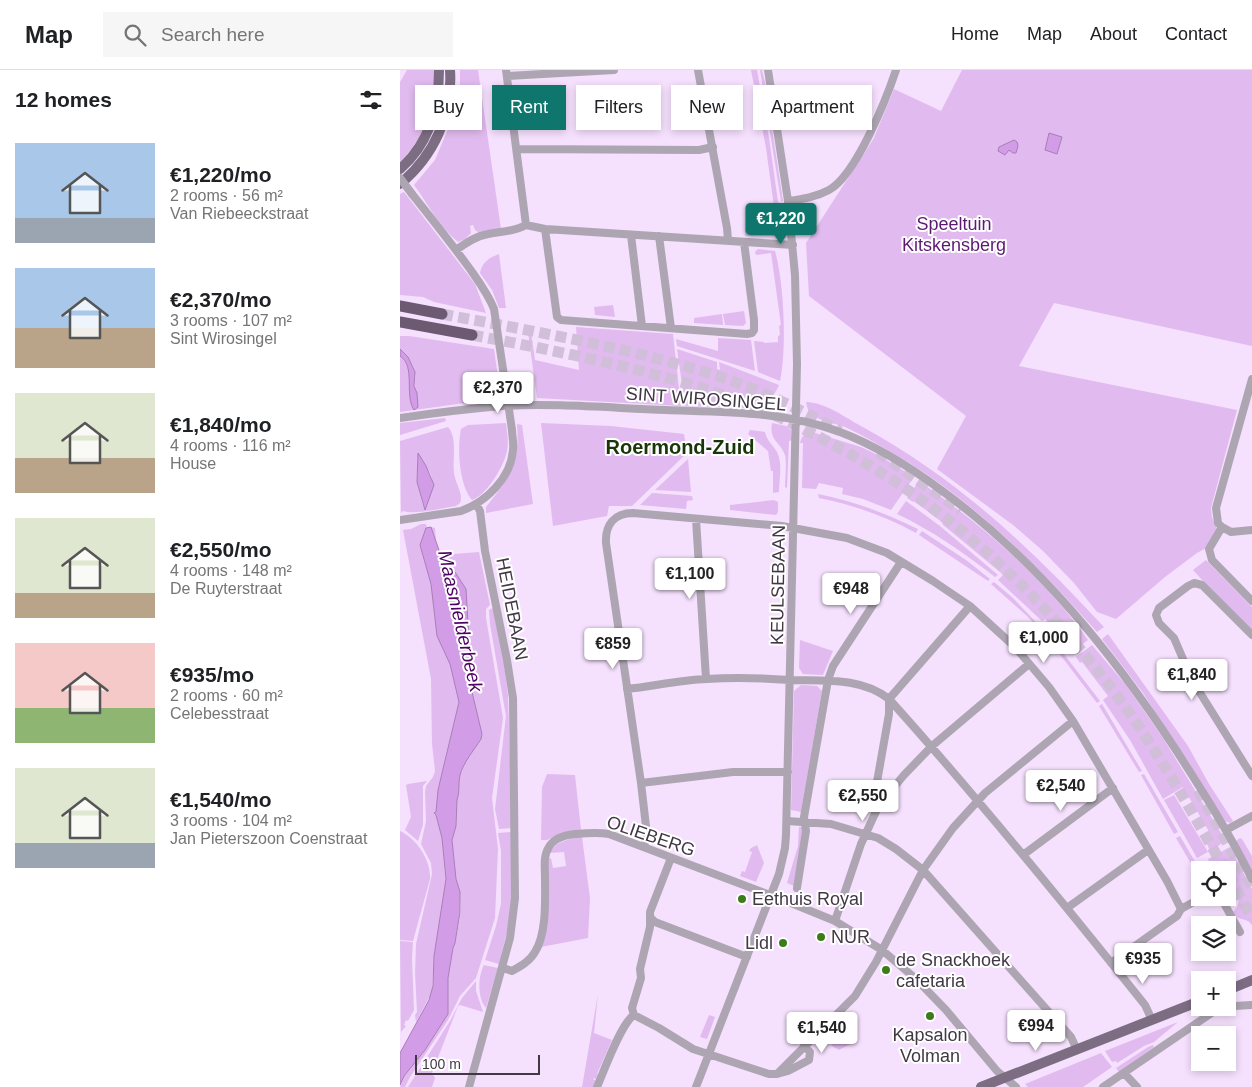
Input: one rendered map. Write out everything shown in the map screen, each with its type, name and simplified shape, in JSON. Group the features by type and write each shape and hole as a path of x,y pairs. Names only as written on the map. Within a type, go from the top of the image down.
{"highway":[{"path":"400,306 442,314"},
{"path":"400,322 472,335"}],"main road":[{"path":"400,169 413,155 429,129 437,103 439,70"},
{"path":"400,184 424,159 439,134 447,109 450,70"},
{"path":"1236,987 1252,980"},
{"path":"981,1087 1191,1005"}],"street":[{"path":"526,225 506,73 614,70"},
{"path":"698,70 728,228 728,240"},
{"name":"KEULSEBAAN","path":"696,1087 783,861 787,821 797,351 795,275 788,201 768,70"},
{"path":"788,201 809,199 830,190 842,180 877,118 896,70"},
{"path":"517,149 699,150 712,147"},
{"path":"400,178 485,290 494,309 512,430 513,450 509,464 494,490 476,504 448,514 400,520"},
{"path":"456,250 474,238 516,230 526,225 545,229 792,245"},
{"path":"545,229 557,318 561,320 742,334 752,333 754,330 744,242"},
{"path":"631,235 642,326"},
{"path":"659,236 671,328"},
{"path":"1252,379 1250,395 1216,508 1218,523 1222,527 1231,532 1252,530"},
{"name":"SINT WIROSINGEL","path":"400,418 492,407 528,406 729,412 796,420 838,431 866,443 900,462 965,508 1030,566 1062,598 1129,680 1192,774 1226,830 1252,879"},
{"name":"HEIDEBAAN","path":"469,1087 503,968 510,938 515,898 513,698 508,660 488,569 480,511 476,504"},
{"path":"644,847 647,835 606,536 608,527 611,522 621,515 634,513 794,528 846,538 887,553 933,580 970,606 1002,634 1049,687 1073,722 1172,889 1180,911"},
{"path":"696,519 706,679"},
{"path":"1222,527 1210,548 1212,560 1252,601"},
{"path":"797,888 806,831 804,817 828,680 833,666 901,562"},
{"path":"1252,635 1202,586 1194,583 1160,608 1156,616 1159,623 1174,638 1192,680 1252,776"},
{"path":"879,805 874,793 889,714 889,699 970,606"},
{"path":"835,921 865,834 879,805 932,746 1029,664"},
{"path":"627,689 706,679 828,680 860,684 883,694 932,746 1068,908 1145,1005 1152,1020"},
{"path":"777,1074 855,996 882,950 923,870 952,828 986,793 1073,722"},
{"path":"641,783 733,772 788,772"},
{"path":"1022,855 1113,788"},
{"path":"1226,830 1252,816"},
{"path":"787,821 831,824 878,838 923,870 1071,1037 1077,1050"},
{"name":"OLIEBERG","path":"503,968 512,971 522,966 539,945 545,904 546,853 553,842 571,835 600,832 623,838 835,921 882,950 926,988 997,1071 1016,1087"},
{"path":"1068,908 1148,850"},
{"path":"671,858 650,912 650,927 640,969 641,978 632,1008 634,1015 693,1049 770,1074 788,1071 809,1060 810,1052 804,1046"},
{"path":"1111,963 1191,904"},
{"path":"1225,906 1240,932"},
{"path":"651,918 655,922 747,958"},
{"path":"1103,1087 1213,1012 1234,1006 1252,1005"},
{"path":"598,1087 622,1030 634,1015"},
{"path":"1124,1073 1137,1087"}],"green space":[{"path":"407,70 434,70 435,85 415,85 415,130 422,130 409,153 400,162 400,82"},
{"path":"460,70 478,70 480,85 460,85"},
{"path":"751,70 757,70 760,85 754,85"},
{"path":"760,70 762,70 765,85 762,85"},
{"name":"Speeltuin Kitskensberg","path":"962,70 1252,70 1252,346 1054,303 1019,366 1237,410 1211,508 1212,517 1217,529 1206,548 1165,577 1116,619 1097,612 1074,583 1043,551 1013,525 937,469 966,416 809,296 806,243 874,138 894,89 941,111"},
{"path":"482,98 501,229 478,232 473,225 470,226 471,233 465,239 458,242 452,236 440,223 414,185 435,160 448,130 482,130"},
{"path":"763,130 768,130 781,223 775,236 745,236 745,230 775,224"},
{"path":"770,130 772,130 783,201 781,201"},
{"path":"404,192 475,284 486,313 434,302 423,297 400,295 400,194"},
{"path":"758,249 775,251 781,280 784,334 780,381 758,372 754,341 764,343 778,342 778,336 780,335 779,326 781,325 771,253 756,255 755,252"},
{"path":"499,254 506,308 499,308 492,290 480,273 486,261"},
{"path":"613,305 615,317 595,315 594,307"},
{"path":"744,311 746,323 743,326 725,325 723,314"},
{"path":"722,314 723,325 694,323 694,318"},
{"path":"527,325 530,326 535,360 579,370 576,327 673,334 681,406 537,398"},
{"path":"400,336 494,349 501,398 400,412 400,356 409,370 409,386 417,393 414,370 400,349"},
{"path":"718,338 751,340 755,371 677,346 676,339 718,351"},
{"path":"677,349 717,362 717,369 720,370 719,362 779,385 767,408 685,406"},
{"path":"806,402 821,405 842,415 896,447 961,492 1020,542 1104,627 1097,632 1054,585 1009,541 985,519 935,480 869,439 845,427 824,421 811,414"},
{"path":"445,418 446,421 400,435 400,423"},
{"path":"506,423 508,448 502,464 489,486 472,500 464,485 460,466 459,446 461,429 468,425"},
{"path":"541,423 611,426 684,434 687,453 632,506 609,506 607,516 553,526"},
{"path":"772,423 786,426 791,430 792,440 789,441 787,488 785,487 785,455 773,437"},
{"path":"517,424 522,425 533,504 486,513 486,507 512,469 517,450"},
{"path":"448,427 453,437 454,473 461,496 460,503 456,506 436,510 403,511 401,513 400,441","holes":["417,458 429,470 432,482 425,510 418,484"]},
{"path":"750,430 765,432 777,452 780,467 779,492 773,493 773,471 771,471 768,451 748,434"},
{"path":"812,432 861,447 880,456 914,477 891,510 863,499 842,494 843,488 819,483 816,489 802,488 803,443 800,443 804,435"},
{"path":"688,459 691,492 655,490"},
{"path":"919,481 1011,553 1052,594 1088,640 1070,654 1067,649 1069,647 1067,645 1065,647 1044,623 1047,621 1045,619 1042,621 998,580 1003,575 1000,572 943,523 914,501 907,498"},
{"path":"652,493 692,496 693,500 687,501 686,509 640,505"},
{"path":"818,494 869,508 918,529 916,533 893,521 869,512 819,498"},
{"path":"774,500 778,502 778,512 776,515 730,510 730,505"},
{"path":"906,501 940,526 998,575 995,577 948,543 897,514"},
{"path":"421,524 426,524 427,527 420,546 431,584 437,636 450,664 459,702 438,790 436,812 434,813 442,838 446,884 434,956 432,992 416,1022 416,944 432,874 431,863 421,844 426,821 426,786 435,771 432,744 431,679 403,530 411,529"},
{"path":"431,527 435,528 436,541"},
{"path":"922,531 966,560 990,579 988,581 919,535"},
{"path":"438,546 441,555 479,552 490,605 486,609 486,618 503,718 492,798 498,849 495,918 476,978 460,996 448,1020 405,1087 400,1087 404,1076 425,1050 447,1015 448,978 461,910 452,840 456,826 459,778 461,770 481,739 482,734 472,692 466,589 453,569 441,556"},
{"path":"1206,560 1252,607 1252,630 1224,604 1193,570"},
{"path":"994,582 1013,598 1055,642 1052,644 1027,616 991,584"},
{"path":"493,608 508,695 512,828 499,829 495,809 506,716 490,624 489,610"},
{"path":"1108,634 1188,746 1209,784 1233,821 1230,823 1225,821 1143,693 1102,639"},
{"path":"800,640 833,651 823,675 803,674 799,668"},
{"path":"1057,645 1100,701 1097,703 1055,648"},
{"path":"1092,645 1126,685 1163,738 1226,841 1210,851 1207,844 1214,840 1183,787 1163,799 1130,740 1103,700 1108,696 1076,657"},
{"path":"801,685 817,686 822,691 801,812 791,810 794,691"},
{"path":"1102,704 1142,771 1139,772 1099,706"},
{"path":"547,774 575,775 581,830 541,840 542,787"},
{"path":"1144,774 1178,832 1174,834 1141,775"},
{"path":"427,781 423,786 423,825 418,841 405,830 411,817 406,785"},
{"path":"1174,795 1208,852 1197,858 1164,800"},
{"path":"799,827 802,827 804,830 794,886 787,883 798,846"},
{"path":"400,831 412,839 422,851 430,872 430,879 413,941 400,940"},
{"path":"511,832 511,905 499,964 485,960 501,904 501,851 498,833"},
{"path":"1180,836 1195,861 1191,861 1191,864 1176,838"},
{"path":"574,837 582,837 590,898 588,938 541,947 548,859 551,858 553,868 566,866 564,852 549,853 557,844"},
{"path":"1240,838 1252,856 1252,871 1236,841"},
{"path":"757,845 764,863 756,882 740,876 742,871 745,872 752,852 749,851"},
{"path":"1230,847 1252,889 1252,925 1248,921 1236,917 1233,912 1239,901 1236,892 1236,861 1209,861 1208,859"},
{"path":"400,941 413,942 414,1010 408,1021 406,1020 404,1025 406,1026 401,1032"},
{"path":"484,965 498,968 486,1008 481,999 479,987"},
{"path":"476,981 476,991 483,1012 458,1006 432,1073 435,1078 432,1087 408,1087 450,1021 462,998"},
{"path":"598,994 594,1033 612,1040 597,1074 600,1075 598,1080 593,1079 597,1081 595,1087 582,1087"},
{"path":"709,1015 715,1017 707,1039 700,1037"},
{"path":"1178,1022 1154,1042 1117,1063 1116,1061 1112,1062 1105,1051"},
{"path":"833,1032 852,1032 856,1041 839,1050 832,1046 830,1040"},
{"path":"1153,1045 1154,1047 1119,1072 1116,1068 1148,1047"},
{"path":"1101,1053 1112,1067 1083,1087 1028,1087 1025,1084"}],"water":[{"path":"1049,133 1062,137 1057,154 1045,150"},
{"path":"1014,140 1018,146 1016,153 1009,150 1005,155 998,151 999,147"},
{"path":"400,349 408,357 415,372 414,386 417,393 418,407 414,410 410,397 408,367 400,356"},
{"path":"418,453 434,485 425,510 417,482"},
{"name":"Maasnielderbeek","path":"431,527 441,556 453,569 466,589 472,692 482,734 481,739 461,770 459,778 456,826 452,840 456,879 460,892 460,912 448,978 448,1014 425,1050 404,1076 400,1085 400,1053 429,1000 433,986 434,956 446,879 442,838 434,813 436,812 438,790 459,702 450,664 437,636 431,584 420,545 426,528"}],"tunnel":[{"path":"442,314 609,347 675,363 742,385 776,399 840,431"},
{"path":"472,335 574,355 641,371 741,401 779,417 829,442 881,472 918,498 954,524 988,553 1051,616 1080,649 1125,706 1184,799 1220,861"},
{"path":"878,452 961,510"},
{"path":"1198,790 1252,887"},
{"path":"1236,889 1252,918"}],"place":[{"name":"Eethuis Royal","path":"742,899"},
{"name":"NUR","path":"821,937"},
{"name":"Lidl","path":"783,943"},
{"name":"de Snackhoek cafetaria","path":"886,970"},
{"name":"Kapsalon Volman","path":"930,1016"}],"district":[{"name":"Roermond-Zuid","path":"680,447"}]}
